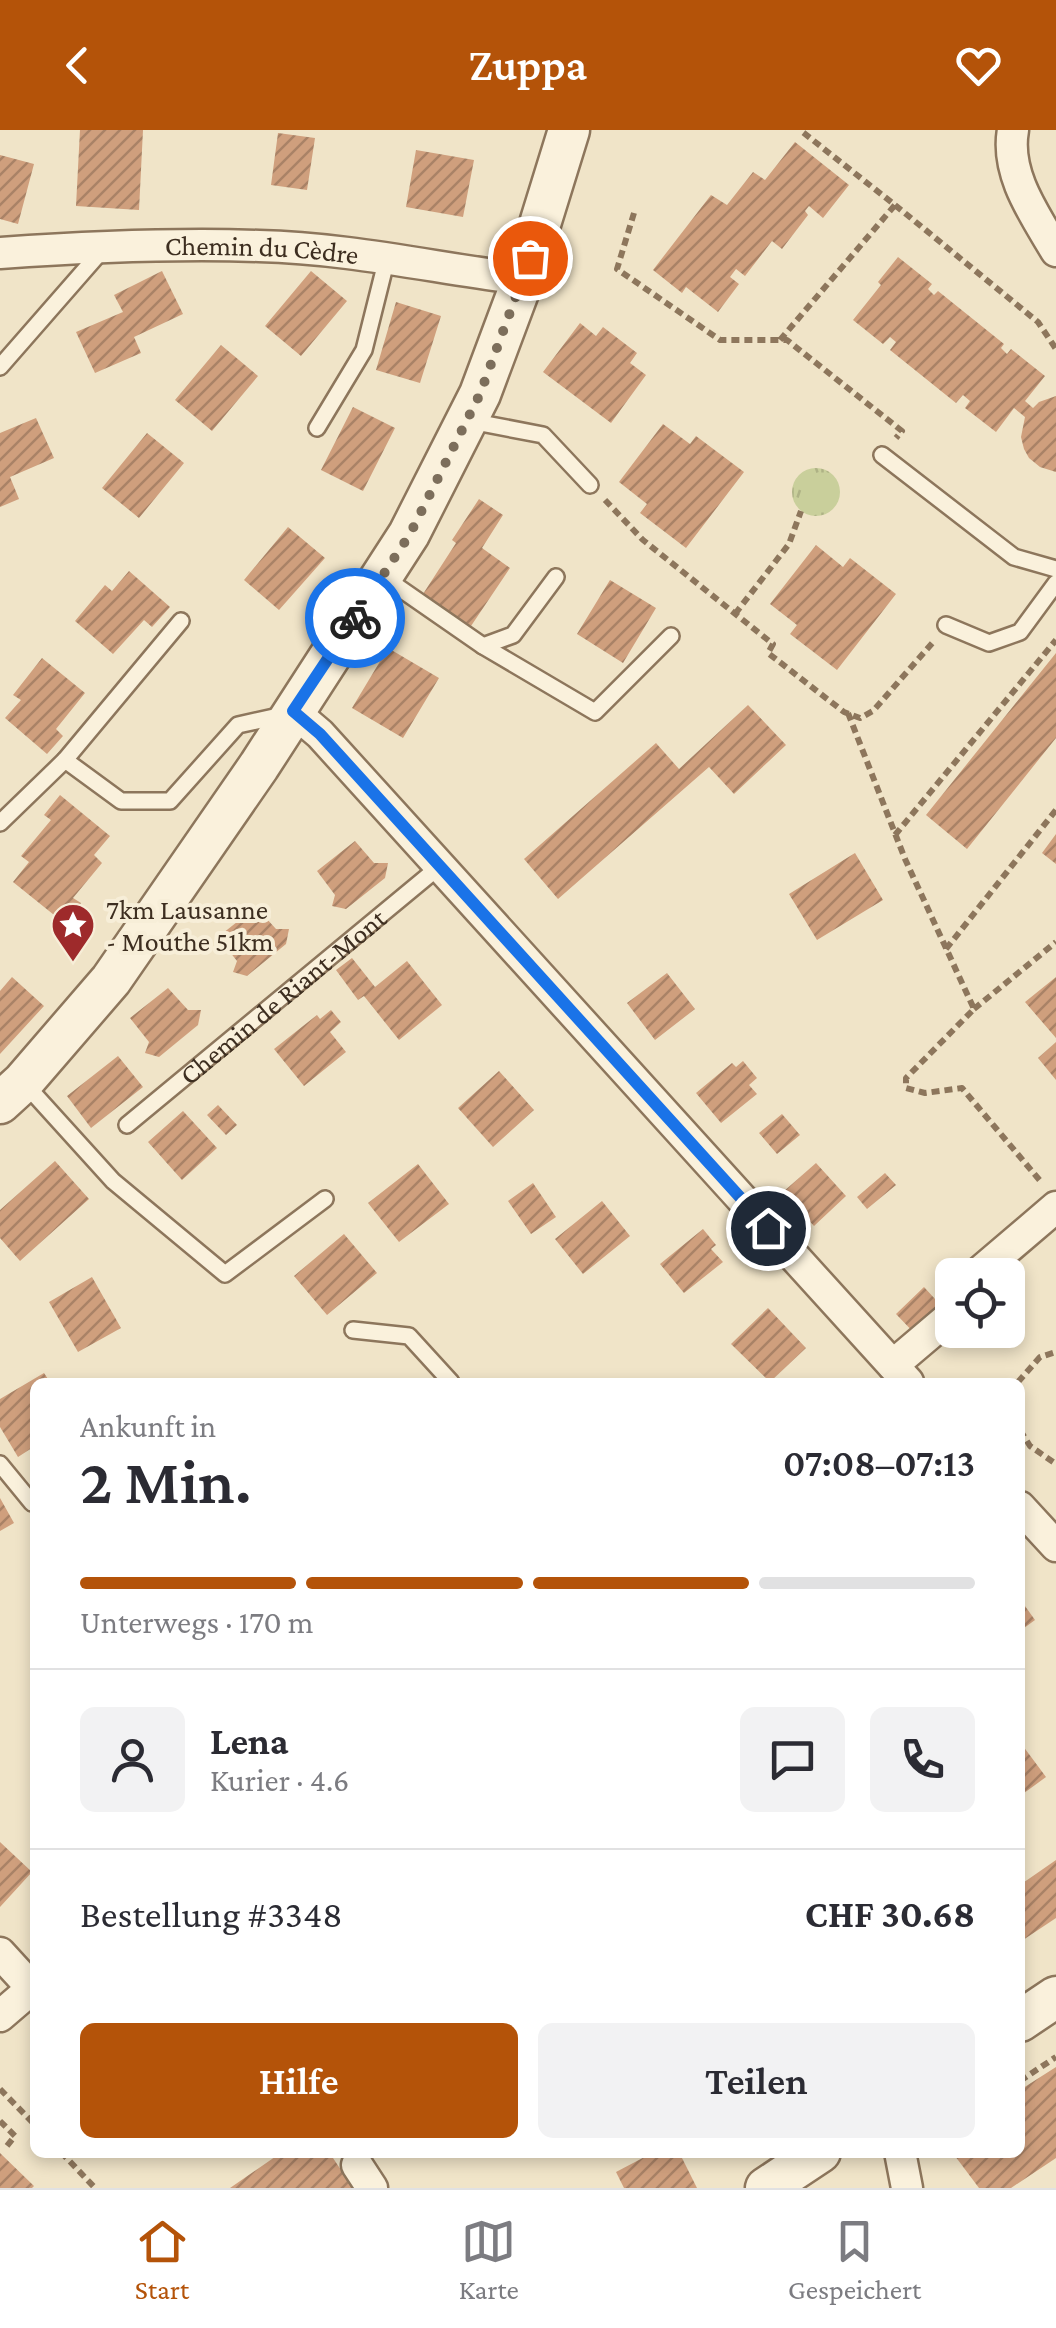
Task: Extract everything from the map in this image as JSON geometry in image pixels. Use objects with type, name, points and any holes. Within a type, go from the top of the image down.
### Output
[{"type":"street","points":[[12,1092],[111,980],[410,534],[480,394],[524,279],[569,130]]},
{"type":"street","points":[[1013,130],[1014,163],[1026,199],[1056,251]]},
{"type":"street","name":"Chemin du Cèdre","points":[[0,253],[107,245],[260,246],[387,258],[524,279]]},
{"type":"street","points":[[292,712],[320,734],[901,1374],[935,1335]]},
{"type":"street","points":[[993,1258],[1050,1196]]},
{"type":"street","points":[[1025,1512],[1056,1546]]},
{"type":"street","points":[[0,1952],[30,1983]]},
{"type":"street","points":[[0,2016],[30,1990]]},
{"type":"street","points":[[1025,2019],[1056,1997]]},
{"type":"street","points":[[766,2188],[811,2158]]},
{"type":"street","points":[[901,2158],[907,2188]]},
{"type":"lane","points":[[0,367],[107,245]]},
{"type":"lane","points":[[316,428],[364,350],[387,258]]},
{"type":"lane","points":[[466,421],[543,435],[590,485]]},
{"type":"lane","points":[[882,455],[1014,557],[1056,569]]},
{"type":"lane","points":[[382,576],[483,646],[595,712],[671,636]]},
{"type":"lane","points":[[483,646],[513,635],[556,576]]},
{"type":"lane","points":[[946,625],[989,643],[1020,632],[1056,583]]},
{"type":"lane","points":[[0,822],[65,760],[180,621]]},
{"type":"lane","points":[[65,760],[122,801],[170,801],[238,725],[292,712]]},
{"type":"lane","name":"Chemin de Riant-Mont","points":[[127,1125],[440,866]]},
{"type":"lane","points":[[12,1092],[225,1274],[325,1199]]},
{"type":"lane","points":[[353,1330],[409,1336],[448,1378]]},
{"type":"lane","points":[[0,1464],[30,1501]]},
{"type":"path","points":[[800,130],[1038,322],[1056,349]]},
{"type":"path","points":[[780,340],[895,205]]},
{"type":"path","points":[[634,213],[617,268],[720,340],[787,340],[902,430],[882,455]]},
{"type":"path","points":[[590,485],[643,540],[772,644],[768,653],[848,714],[860,718],[873,712],[946,625]]},
{"type":"path","points":[[734,614],[789,544],[801,511]]},
{"type":"path","points":[[895,835],[1056,640]]},
{"type":"path","points":[[848,714],[895,835],[974,1009]]},
{"type":"path","points":[[946,948],[1056,810]]},
{"type":"path","points":[[1050,1196],[962,1088],[925,1094],[906,1088],[906,1078],[974,1009],[1056,942]]},
{"type":"path","points":[[1022,1378],[1040,1357],[1056,1352]]},
{"type":"path","points":[[1025,1438],[1056,1464]]},
{"type":"path","points":[[1025,2078],[1056,2057]]},
{"type":"path","points":[[0,2088],[30,2120]]},
{"type":"path","points":[[0,2121],[15,2136],[7,2146]]},
{"type":"path","points":[[68,2158],[96,2188]]},
{"type":"green space","points":[[816,468],[833,475],[840,492],[833,509],[816,516],[799,509],[792,492],[799,475]]},
{"type":"building","points":[[80,130],[143,130],[139,210],[76,206]]},
{"type":"building","points":[[278,133],[315,138],[307,190],[271,185]]},
{"type":"building","points":[[795,142],[849,185],[823,218],[809,206],[805,211],[808,215],[782,249],[772,241],[745,276],[736,269],[730,277],[739,284],[718,312],[686,287],[682,293],[653,270],[711,195],[727,205],[753,172],[765,180]]},
{"type":"building","points":[[416,150],[474,160],[463,217],[406,207]]},
{"type":"building","points":[[0,155],[34,164],[18,224],[0,219]]},
{"type":"building","points":[[898,257],[932,284],[928,289],[934,295],[938,291],[1004,344],[1001,348],[1007,354],[1011,349],[1045,376],[1025,401],[1033,408],[1056,396],[1056,472],[1029,458],[1021,437],[1025,417],[1014,408],[996,432],[965,408],[970,401],[963,395],[956,403],[890,350],[896,342],[890,337],[883,344],[853,320]]},
{"type":"building","points":[[162,271],[183,314],[134,337],[141,353],[95,373],[76,332],[123,312],[114,295]]},
{"type":"building","points":[[311,271],[347,301],[301,356],[265,326]]},
{"type":"building","points":[[396,302],[441,316],[420,383],[376,370]]},
{"type":"building","points":[[580,323],[596,336],[603,327],[637,353],[630,363],[646,375],[611,423],[543,372]]},
{"type":"building","points":[[221,345],[258,376],[212,431],[175,400]]},
{"type":"building","points":[[353,407],[395,428],[363,491],[321,470]]},
{"type":"building","points":[[36,418],[54,458],[10,477],[19,499],[0,507],[0,433]]},
{"type":"building","points":[[663,424],[690,444],[696,436],[744,472],[686,548],[640,513],[647,504],[619,482]]},
{"type":"building","points":[[147,433],[184,463],[139,518],[102,488]]},
{"type":"building","points":[[479,499],[503,515],[482,548],[510,568],[471,626],[423,594]]},
{"type":"building","points":[[288,527],[325,558],[279,610],[244,580]]},
{"type":"building","points":[[816,545],[843,567],[850,558],[896,594],[837,670],[790,634],[797,625],[770,604]]},
{"type":"building","points":[[129,571],[170,607],[152,627],[144,620],[113,654],[75,621],[105,585],[112,591]]},
{"type":"building","points":[[610,580],[656,608],[623,663],[577,634]]},
{"type":"building","points":[[388,648],[439,678],[403,738],[352,708]]},
{"type":"building","points":[[1056,653],[1056,738],[967,849],[926,815]]},
{"type":"building","points":[[42,658],[85,693],[56,729],[63,736],[47,754],[5,718],[21,700],[13,695]]},
{"type":"building","points":[[748,705],[786,745],[734,794],[709,767],[558,899],[524,859],[656,743],[679,769]]},
{"type":"building","points":[[60,795],[110,836],[94,855],[102,863],[73,898],[81,903],[64,923],[13,882],[29,862],[21,856],[51,820],[44,815]]},
{"type":"building","points":[[1056,834],[1056,864],[1042,853]]},
{"type":"building","points":[[355,841],[374,863],[388,863],[385,878],[346,909],[332,906],[335,895],[317,871]]},
{"type":"building","points":[[855,853],[883,900],[817,940],[789,894]]},
{"type":"building","points":[[256,907],[276,929],[289,929],[286,944],[247,976],[233,972],[237,961],[218,937]]},
{"type":"building","points":[[352,958],[375,987],[407,961],[442,1005],[399,1040],[364,996],[358,1000],[336,970]]},
{"type":"building","points":[[667,973],[695,1009],[655,1040],[627,1003]]},
{"type":"building","points":[[12,977],[44,1006],[0,1054],[0,991]]},
{"type":"building","points":[[1056,977],[1056,1038],[1025,1002]]},
{"type":"building","points":[[168,988],[188,1010],[201,1010],[198,1025],[159,1057],[145,1053],[149,1042],[130,1018]]},
{"type":"building","points":[[331,1010],[341,1022],[330,1032],[346,1052],[304,1086],[274,1049],[317,1015],[320,1019]]},
{"type":"building","points":[[1056,1042],[1056,1080],[1038,1058]]},
{"type":"building","points":[[118,1056],[143,1087],[91,1128],[67,1096]]},
{"type":"building","points":[[743,1061],[757,1078],[749,1085],[757,1094],[721,1123],[696,1093],[732,1063],[736,1067]]},
{"type":"building","points":[[499,1071],[534,1110],[493,1147],[458,1108]]},
{"type":"building","points":[[218,1105],[237,1125],[226,1135],[207,1115]]},
{"type":"building","points":[[183,1111],[217,1148],[182,1180],[148,1142]]},
{"type":"building","points":[[782,1114],[800,1135],[777,1154],[759,1133]]},
{"type":"building","points":[[55,1161],[89,1199],[20,1261],[0,1238],[0,1210]]},
{"type":"building","points":[[816,1163],[846,1196],[814,1226],[783,1192]]},
{"type":"building","points":[[418,1164],[449,1204],[399,1242],[368,1203]]},
{"type":"building","points":[[885,1173],[896,1185],[867,1209],[857,1197]]},
{"type":"building","points":[[533,1183],[556,1217],[531,1234],[508,1201]]},
{"type":"building","points":[[602,1201],[630,1236],[583,1274],[555,1239]]},
{"type":"building","points":[[703,1229],[716,1245],[711,1249],[723,1262],[684,1293],[660,1264]]},
{"type":"building","points":[[344,1234],[377,1273],[327,1315],[294,1276]]},
{"type":"building","points":[[92,1277],[121,1328],[78,1352],[49,1302]]},
{"type":"building","points":[[924,1287],[935,1299],[935,1321],[918,1337],[896,1314]]},
{"type":"building","points":[[768,1308],[806,1348],[774,1378],[766,1378],[731,1344]]},
{"type":"building","points":[[30,1381],[30,1449],[18,1457],[0,1427],[0,1399]]},
{"type":"building","points":[[0,1498],[14,1523],[0,1531]]},
{"type":"building","points":[[1025,1606],[1035,1620],[1025,1627]]},
{"type":"building","points":[[1025,1749],[1046,1777],[1025,1792]]},
{"type":"building","points":[[0,1842],[30,1874],[0,1907]]},
{"type":"building","points":[[1056,1860],[1056,1918],[1025,1939],[1025,1882]]},
{"type":"building","points":[[1056,2067],[1056,2158],[1011,2188],[979,2188],[956,2158],[1025,2158],[1025,2087]]},
{"type":"building","points":[[0,2153],[34,2186],[32,2188],[0,2188]]},
{"type":"building","points":[[273,2158],[333,2158],[353,2188],[230,2188]]},
{"type":"building","points":[[643,2158],[682,2158],[697,2188],[624,2188],[616,2172]]},
{"type":"way so far","points":[[355,618],[410,534],[480,394],[530,258]]},
{"type":"place","name":"7km Lausanne - Mouthe 51km","points":[[73,963]]},
{"type":"route","points":[[355,618],[293,711],[320,734],[768,1228]]}]
